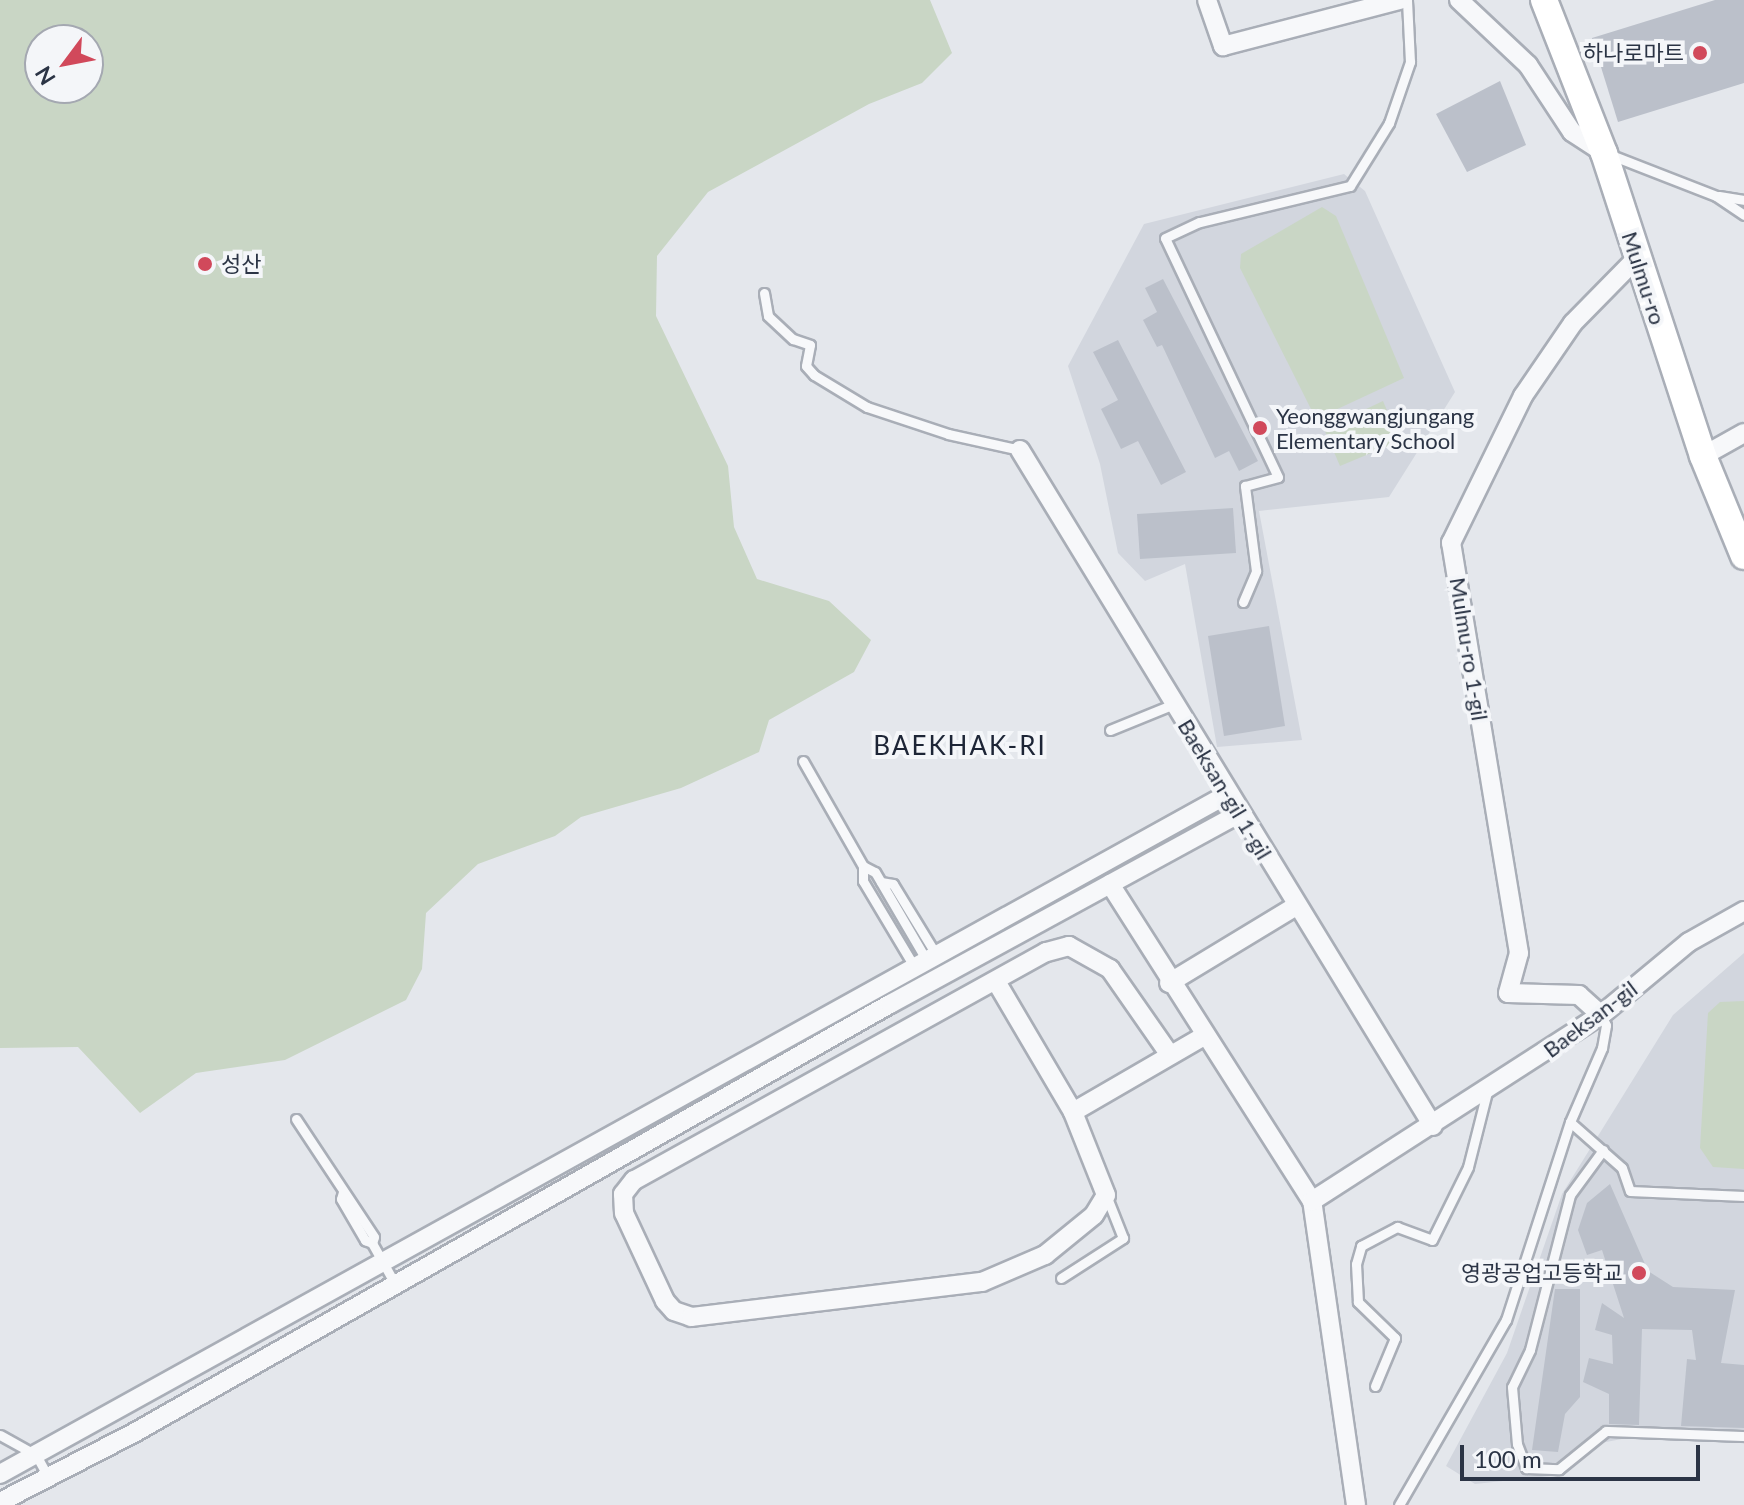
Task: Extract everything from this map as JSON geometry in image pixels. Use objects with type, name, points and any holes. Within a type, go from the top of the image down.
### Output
[{"type":"main road","name":"Mulmu-ro","points":[[1544,0],[1604,153],[1636,259],[1703,456],[1744,556]]},
{"type":"street","points":[[1207,0],[1223,46],[1400,0]]},
{"type":"street","points":[[1459,0],[1528,65],[1572,132],[1604,153]]},
{"type":"street","name":"Mulmu-ro 1-gil","points":[[1601,1015],[1579,995],[1508,993],[1519,953],[1451,543],[1523,396],[1573,323],[1636,259]]},
{"type":"street","points":[[1703,456],[1744,433]]},
{"type":"street","name":"Baeksan-gil 1-gil","points":[[1020,450],[1433,1126]]},
{"type":"street","points":[[0,1502],[394,1282],[932,971],[1228,794]]},
{"type":"street","points":[[0,1474],[383,1262],[932,971],[1110,884],[1240,813]]},
{"type":"street","points":[[1110,884],[1169,983],[1312,1201],[1356,1505]]},
{"type":"street","points":[[1169,983],[1296,906]]},
{"type":"street","name":"Baeksan-gil","points":[[1312,1201],[1487,1092],[1601,1015],[1689,942],[1744,911]]},
{"type":"street","points":[[997,983],[1073,1112],[1106,1195],[1094,1215],[1045,1255],[982,1282],[691,1317],[674,1311],[665,1301],[624,1213],[623,1194],[634,1180],[997,983],[1046,952],[1069,946],[1093,955],[1110,969],[1170,1055]]},
{"type":"street","points":[[1073,1112],[1204,1036]]},
{"type":"lane","points":[[1243,602],[1256,571],[1245,486],[1278,477],[1165,238],[1200,222],[1350,186],[1389,123],[1410,62],[1407,0]]},
{"type":"lane","points":[[1604,153],[1716,196],[1744,200]]},
{"type":"lane","points":[[1716,196],[1744,215]]},
{"type":"lane","points":[[764,293],[768,316],[793,339],[810,345],[806,366],[814,375],[867,407],[948,434],[1020,450]]},
{"type":"lane","points":[[1110,730],[1174,704]]},
{"type":"lane","points":[[803,761],[863,866],[881,882],[893,884],[932,971]]},
{"type":"lane","points":[[863,866],[863,881],[932,971]]},
{"type":"lane","points":[[1399,1505],[1506,1320],[1570,1122],[1602,1048],[1606,1025],[1601,1015]]},
{"type":"lane","points":[[1375,1386],[1395,1338],[1358,1302],[1356,1264],[1361,1246],[1397,1227],[1432,1240],[1468,1167],[1487,1092]]},
{"type":"lane","points":[[296,1119],[374,1237],[372,1243],[394,1282]]},
{"type":"lane","points":[[1570,1122],[1622,1168],[1630,1191],[1744,1196]]},
{"type":"lane","points":[[1603,1150],[1570,1195],[1530,1350],[1512,1387],[1517,1444],[1526,1468],[1559,1469],[1606,1431],[1744,1436]]},
{"type":"lane","points":[[1061,1278],[1123,1238],[1106,1195]]},
{"type":"lane","points":[[0,1435],[36,1455],[48,1477]]},
{"type":"shaded area","name":"Yeonggwangjungang Elementary School","points":[[1344,174],[1365,191],[1455,392],[1389,497],[1259,511],[1302,740],[1217,747],[1185,564],[1145,581],[1118,553],[1100,464],[1068,366],[1144,224]]},
{"type":"shaded area","name":"영광공업고등학교","points":[[1744,953],[1744,1442],[1632,1437],[1601,1443],[1560,1475],[1475,1484],[1446,1466],[1507,1353],[1562,1194],[1673,1015]]},
{"type":"green space","points":[[0,0],[930,0],[952,53],[922,83],[869,104],[708,192],[657,256],[656,316],[728,466],[734,527],[757,579],[829,601],[871,640],[854,672],[769,720],[759,752],[681,788],[581,817],[555,836],[478,864],[426,913],[422,969],[406,1000],[285,1060],[196,1073],[140,1113],[78,1047],[0,1048]]},
{"type":"green space","points":[[1322,207],[1336,216],[1404,378],[1316,419],[1240,268],[1241,254]]},
{"type":"green space","points":[[1383,401],[1400,441],[1340,466],[1324,429]]},
{"type":"green space","points":[[1744,1001],[1744,1169],[1713,1167],[1700,1148],[1708,1013],[1720,1002]]},
{"type":"building","points":[[1715,0],[1744,0],[1744,83],[1618,122],[1592,38]]},
{"type":"building","points":[[1500,81],[1526,145],[1467,172],[1436,114]]},
{"type":"building","points":[[1163,279],[1258,461],[1239,471],[1229,451],[1215,458],[1162,345],[1157,347],[1143,320],[1157,312],[1145,288]]},
{"type":"building","points":[[1118,340],[1186,472],[1161,485],[1138,441],[1121,449],[1101,409],[1118,400],[1093,352]]},
{"type":"building","points":[[1233,508],[1236,553],[1140,559],[1137,514]]},
{"type":"building","points":[[1269,626],[1285,726],[1224,736],[1208,636]]},
{"type":"building","points":[[1610,1184],[1648,1271],[1673,1287],[1735,1290],[1721,1363],[1744,1365],[1744,1428],[1681,1426],[1687,1359],[1696,1360],[1692,1330],[1642,1329],[1639,1425],[1609,1424],[1609,1394],[1583,1382],[1589,1358],[1613,1364],[1612,1335],[1595,1330],[1602,1303],[1624,1318],[1602,1250],[1587,1255],[1578,1230],[1587,1203]]},
{"type":"building","points":[[1555,1289],[1580,1289],[1580,1397],[1565,1414],[1558,1452],[1532,1450]]},
{"type":"place","name":"하나로마트","points":[[1700,53]]},
{"type":"place","name":"성산","points":[[205,264]]},
{"type":"place","name":"Yeonggwangjungang Elementary School","points":[[1260,428]]},
{"type":"place","name":"영광공업고등학교","points":[[1639,1273]]},
{"type":"district","name":"BAEKHAK-RI","points":[[960,746]]}]
